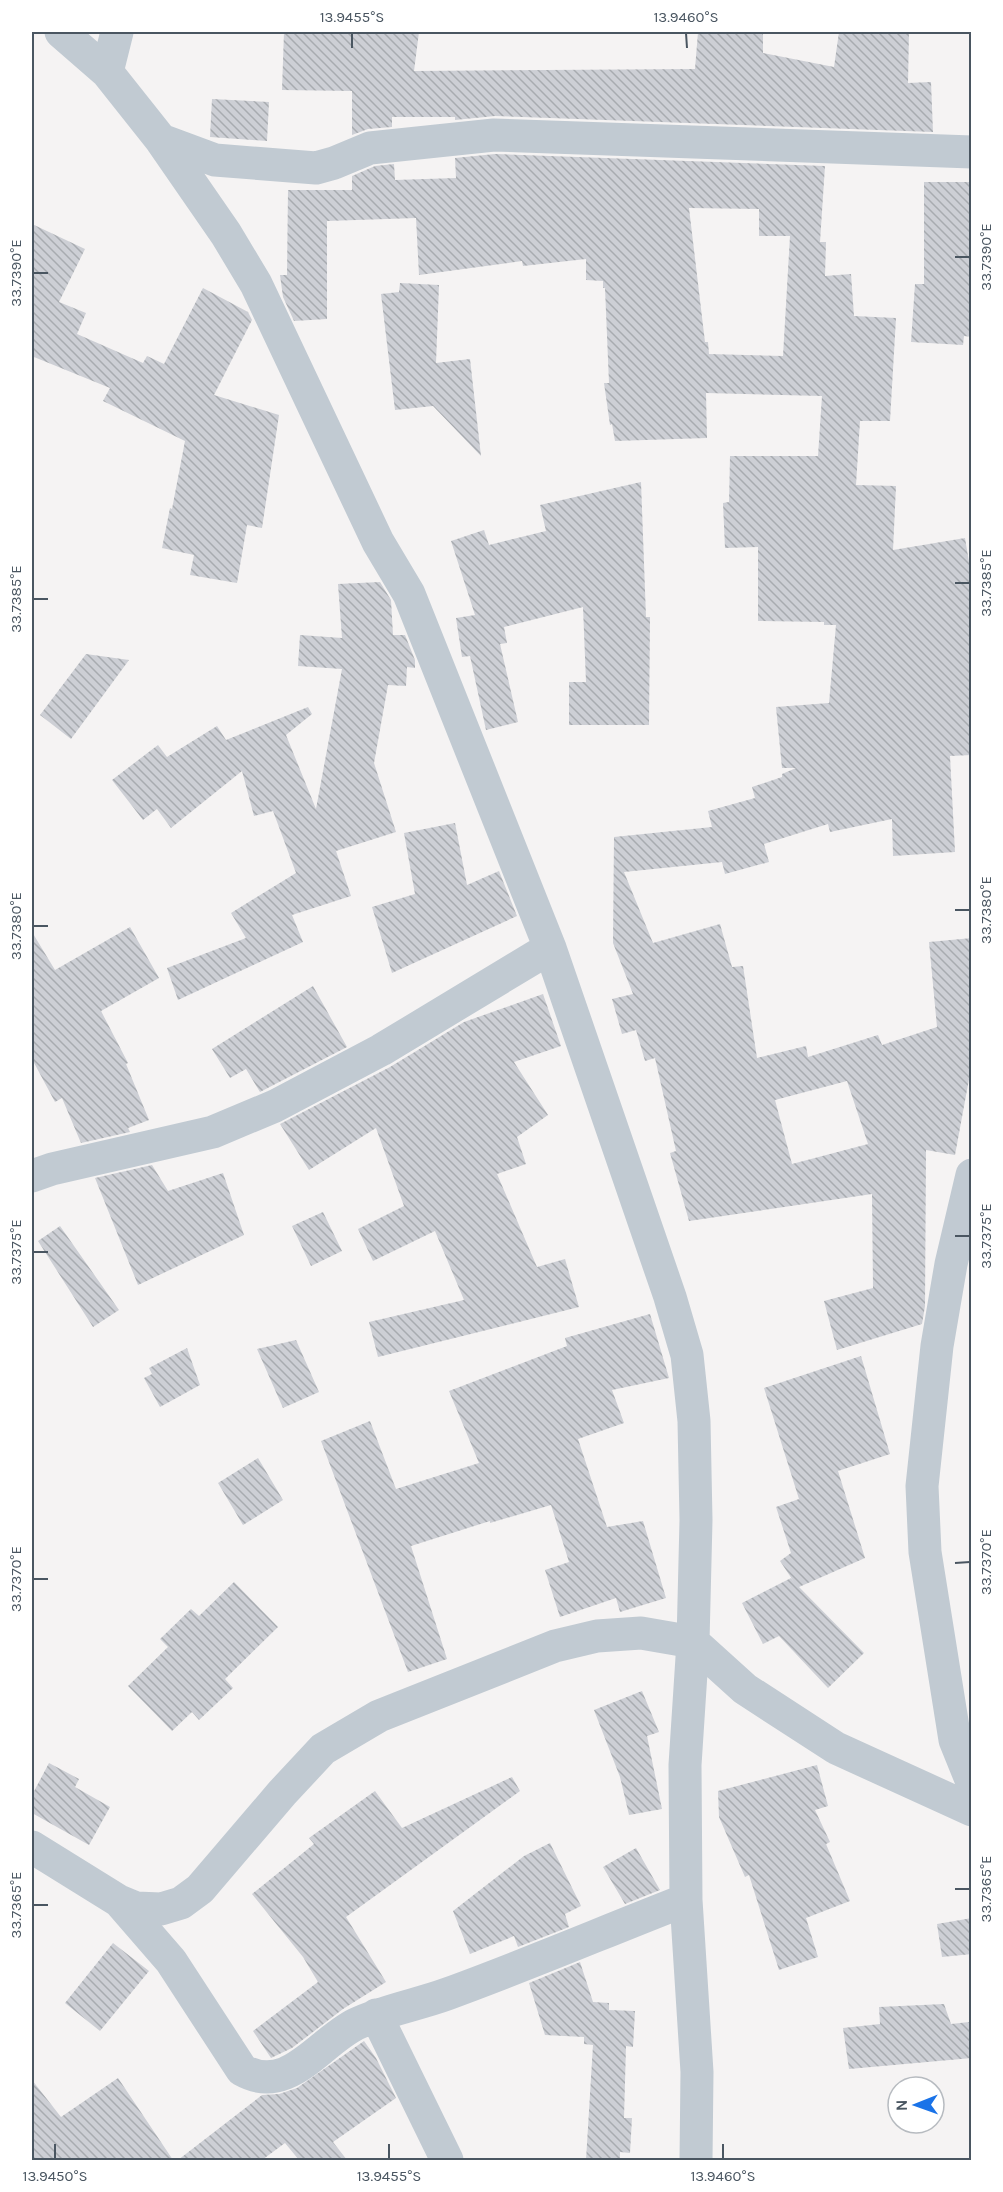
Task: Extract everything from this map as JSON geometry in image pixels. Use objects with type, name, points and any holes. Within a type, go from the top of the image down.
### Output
[{"type":"street","points":[[61,32],[107,72],[161,140],[226,234],[256,284],[378,542],[409,594],[550,948],[666,1286],[687,1355],[694,1421],[696,1520],[693,1642],[685,1765],[686,1900],[697,2073],[696,2160]]},
{"type":"street","points":[[107,72],[117,32]]},
{"type":"street","points":[[161,140],[215,160],[316,168],[370,148],[494,135],[972,152]]},
{"type":"street","points":[[32,1176],[52,1169],[213,1132],[275,1106],[381,1050],[550,948]]},
{"type":"street","points":[[972,1175],[951,1264],[937,1346],[922,1486],[925,1552],[956,1740],[972,1782]]},
{"type":"street","points":[[32,1847],[119,1901],[136,1908],[161,1909],[181,1903],[200,1889],[323,1749],[379,1716],[555,1646],[586,1639],[641,1634],[693,1642],[745,1689],[836,1748],[972,1810]]},
{"type":"street","points":[[119,1901],[171,1961],[242,2070],[254,2076],[270,2078],[285,2074],[353,2026],[376,2015],[445,1995],[686,1900]]},
{"type":"street","points":[[376,2015],[447,2160]]},
{"type":"building","points":[[284,32],[419,32],[414,71],[695,69],[698,32],[763,32],[763,53],[834,67],[839,32],[909,32],[908,83],[931,82],[933,132],[495,116],[455,120],[455,117],[392,117],[392,127],[368,129],[352,135],[352,91],[282,90]]},
{"type":"building","points":[[212,99],[269,102],[267,141],[210,137]]},
{"type":"building","points":[[495,154],[825,166],[820,242],[826,242],[825,276],[851,274],[854,316],[896,318],[890,421],[860,421],[856,485],[896,486],[893,550],[965,538],[972,580],[972,755],[950,756],[955,852],[893,856],[892,819],[830,832],[828,824],[764,844],[769,862],[725,874],[722,862],[624,872],[653,943],[720,924],[732,967],[743,966],[757,1058],[806,1046],[808,1057],[878,1035],[882,1045],[937,1027],[929,942],[972,938],[972,1063],[955,1155],[926,1150],[925,1306],[922,1324],[837,1350],[824,1301],[873,1288],[872,1194],[689,1221],[670,1153],[676,1151],[655,1058],[645,1061],[636,1030],[622,1034],[612,999],[633,994],[613,943],[614,837],[712,827],[708,811],[755,798],[752,787],[782,777],[782,774],[796,768],[782,768],[776,707],[829,703],[836,625],[824,625],[824,622],[758,621],[758,547],[725,548],[723,503],[729,502],[730,456],[818,456],[822,396],[706,393],[707,438],[615,441],[612,424],[610,425],[604,383],[609,383],[605,288],[603,288],[603,281],[586,280],[586,259],[523,266],[522,261],[419,275],[416,218],[327,221],[327,319],[294,321],[283,297],[280,275],[287,275],[288,190],[352,190],[352,176],[375,166],[394,164],[395,180],[456,178],[455,158]],"holes":[[[689,208],[759,209],[759,236],[790,236],[783,356],[709,354],[708,342],[705,342]],[[847,1081],[868,1144],[792,1164],[775,1100]]]},
{"type":"building","points":[[924,182],[972,182],[972,337],[964,336],[963,345],[911,342],[915,284],[924,284]]},
{"type":"building","points":[[32,224],[85,249],[59,302],[86,313],[77,334],[143,363],[147,356],[164,364],[203,288],[248,312],[252,320],[214,395],[279,415],[262,528],[247,525],[237,583],[190,575],[194,555],[162,548],[185,441],[103,401],[110,388],[34,357],[32,362]]},
{"type":"building","points":[[400,283],[439,285],[436,363],[470,359],[481,456],[433,406],[395,410],[381,294],[399,292]]},
{"type":"building","points":[[641,482],[646,617],[650,617],[649,725],[569,725],[569,682],[586,682],[583,607],[504,627],[507,643],[500,644],[518,722],[486,730],[470,656],[462,657],[456,618],[475,615],[451,541],[484,530],[489,545],[546,531],[540,505]]},
{"type":"building","points":[[380,582],[391,600],[393,635],[405,635],[415,660],[415,668],[407,667],[406,686],[388,685],[374,763],[396,832],[336,851],[351,896],[292,915],[303,942],[178,1000],[167,968],[246,938],[231,913],[296,873],[273,811],[254,816],[242,771],[171,828],[157,809],[143,820],[112,780],[158,745],[167,757],[217,726],[226,740],[308,707],[312,714],[286,735],[316,809],[342,669],[298,666],[300,635],[342,638],[338,584]]},
{"type":"building","points":[[86,654],[129,660],[71,739],[40,715]]},
{"type":"building","points":[[455,823],[467,885],[499,871],[517,916],[392,973],[372,907],[415,894],[404,833]]},
{"type":"building","points":[[130,927],[159,978],[101,1011],[128,1063],[126,1064],[149,1120],[128,1128],[130,1132],[81,1143],[62,1098],[55,1102],[32,1059],[32,932],[55,970]]},
{"type":"building","points":[[313,986],[347,1047],[260,1092],[246,1069],[230,1078],[212,1049]]},
{"type":"building","points":[[543,994],[561,1046],[514,1062],[548,1115],[517,1137],[526,1164],[497,1174],[537,1267],[565,1259],[579,1307],[378,1357],[369,1322],[464,1300],[435,1231],[373,1261],[358,1229],[404,1206],[376,1128],[309,1170],[280,1124],[390,1067],[464,1022]]},
{"type":"building","points":[[152,1165],[168,1191],[223,1173],[244,1235],[138,1285],[95,1178]]},
{"type":"building","points":[[323,1212],[342,1251],[311,1266],[292,1226]]},
{"type":"building","points":[[60,1226],[119,1310],[93,1327],[38,1241]]},
{"type":"building","points":[[650,1314],[669,1378],[612,1390],[624,1423],[578,1439],[607,1527],[643,1521],[666,1598],[620,1612],[616,1598],[560,1617],[545,1570],[569,1562],[551,1505],[490,1523],[490,1521],[411,1546],[447,1659],[408,1672],[321,1441],[370,1421],[396,1489],[479,1463],[449,1391],[567,1346],[565,1338]]},
{"type":"building","points":[[296,1340],[319,1392],[283,1408],[257,1349]]},
{"type":"building","points":[[187,1348],[200,1385],[160,1407],[144,1378],[152,1374],[149,1368]]},
{"type":"building","points":[[861,1356],[890,1454],[838,1471],[865,1558],[799,1587],[864,1653],[828,1688],[779,1636],[763,1644],[742,1603],[791,1578],[794,1582],[780,1561],[791,1553],[776,1507],[799,1499],[764,1388]]},
{"type":"building","points":[[258,1458],[283,1500],[243,1525],[218,1483]]},
{"type":"building","points":[[234,1582],[278,1627],[225,1679],[233,1688],[199,1720],[192,1712],[172,1731],[128,1686],[168,1647],[160,1639],[191,1609],[199,1616]]},
{"type":"building","points":[[642,1691],[659,1732],[647,1736],[662,1809],[629,1815],[620,1777],[594,1710]]},
{"type":"building","points":[[49,1763],[79,1779],[75,1787],[110,1807],[89,1845],[32,1813],[32,1795]]},
{"type":"building","points":[[817,1765],[828,1806],[815,1810],[830,1842],[826,1844],[850,1901],[806,1918],[818,1957],[779,1970],[749,1875],[745,1877],[719,1817],[718,1791]]},
{"type":"building","points":[[512,1777],[520,1791],[346,1917],[386,1982],[343,2009],[292,2048],[271,2058],[253,2031],[318,1982],[303,1957],[252,1894],[314,1844],[309,1838],[375,1791],[402,1828]]},
{"type":"building","points":[[550,1843],[581,1906],[565,1914],[569,1927],[518,1947],[514,1936],[470,1954],[453,1911],[524,1856]]},
{"type":"building","points":[[636,1848],[660,1890],[625,1904],[603,1867]]},
{"type":"building","points":[[972,1918],[972,1954],[942,1957],[937,1924]]},
{"type":"building","points":[[113,1943],[149,1971],[100,2031],[65,2003]]},
{"type":"building","points":[[580,1962],[593,2002],[609,2003],[609,2010],[635,2011],[633,2047],[626,2046],[624,2118],[632,2118],[630,2153],[620,2152],[620,2160],[586,2160],[593,2045],[584,2044],[584,2037],[545,2035],[529,1983]]},
{"type":"building","points":[[944,2004],[951,2024],[969,2022],[972,2058],[849,2069],[843,2028],[880,2024],[879,2007]]},
{"type":"building","points":[[364,2041],[376,2058],[396,2098],[333,2142],[347,2160],[299,2160],[285,2143],[262,2160],[178,2160],[262,2095],[279,2094],[297,2088]]},
{"type":"building","points":[[118,2078],[173,2160],[32,2160],[32,2080],[61,2117]]}]
